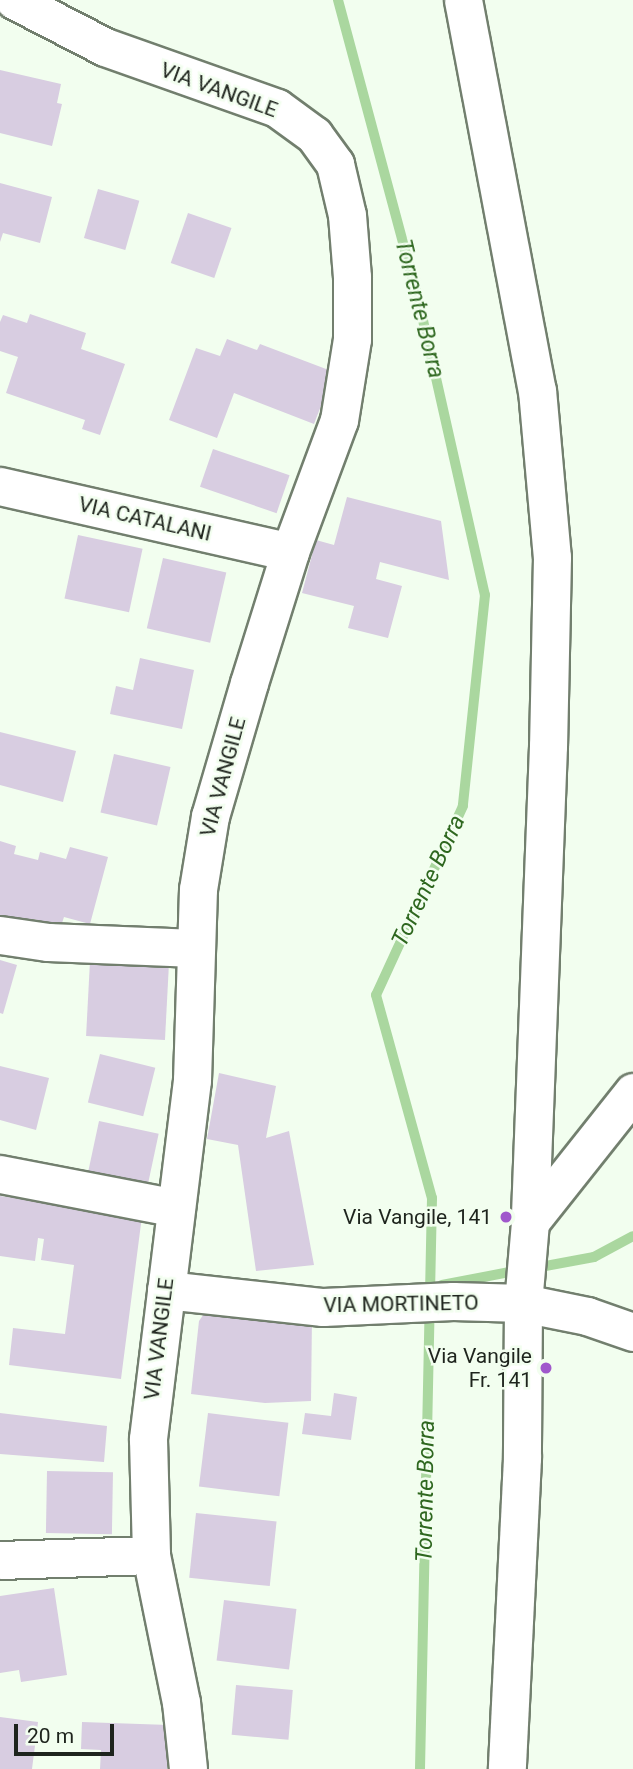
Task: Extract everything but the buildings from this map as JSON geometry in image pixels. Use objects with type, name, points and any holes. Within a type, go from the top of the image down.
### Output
[{"type":"street","name":"VIA VANGILE","points":[[14,0],[105,47],[277,108],[314,135],[335,164],[347,215],[352,277],[352,339],[339,420],[290,552],[210,816],[198,889],[192,1080],[148,1439],[151,1555],[181,1702],[188,1769]]},
{"type":"street","points":[[463,0],[537,390],[552,557],[552,633],[530,1222],[523,1303],[522,1458],[507,1769]]},
{"type":"street","name":"VIA CATALANI","points":[[0,486],[290,552]]},
{"type":"street","points":[[0,935],[48,942],[195,948]]},
{"type":"street","points":[[530,1222],[633,1092]]},
{"type":"street","points":[[0,1174],[176,1208]]},
{"type":"street","name":"VIA MORTINETO","points":[[166,1290],[323,1307],[453,1301],[523,1303],[587,1316],[633,1332]]},
{"type":"street","points":[[0,1560],[151,1555]]},
{"type":"waterway","name":"Torrente Borra","points":[[338,0],[420,307],[485,595],[463,806],[376,995],[432,1198],[430,1294]]},
{"type":"waterway","points":[[535,1268],[594,1257],[633,1236]]},
{"type":"waterway","points":[[442,1285],[520,1270]]},
{"type":"waterway","name":"Torrente Borra","points":[[420,1769],[430,1309]]},
{"type":"place","name":"Via Vangile, 141","points":[[506,1217]]},
{"type":"place","name":"Via Vangile Fr. 141","points":[[546,1368]]}]
